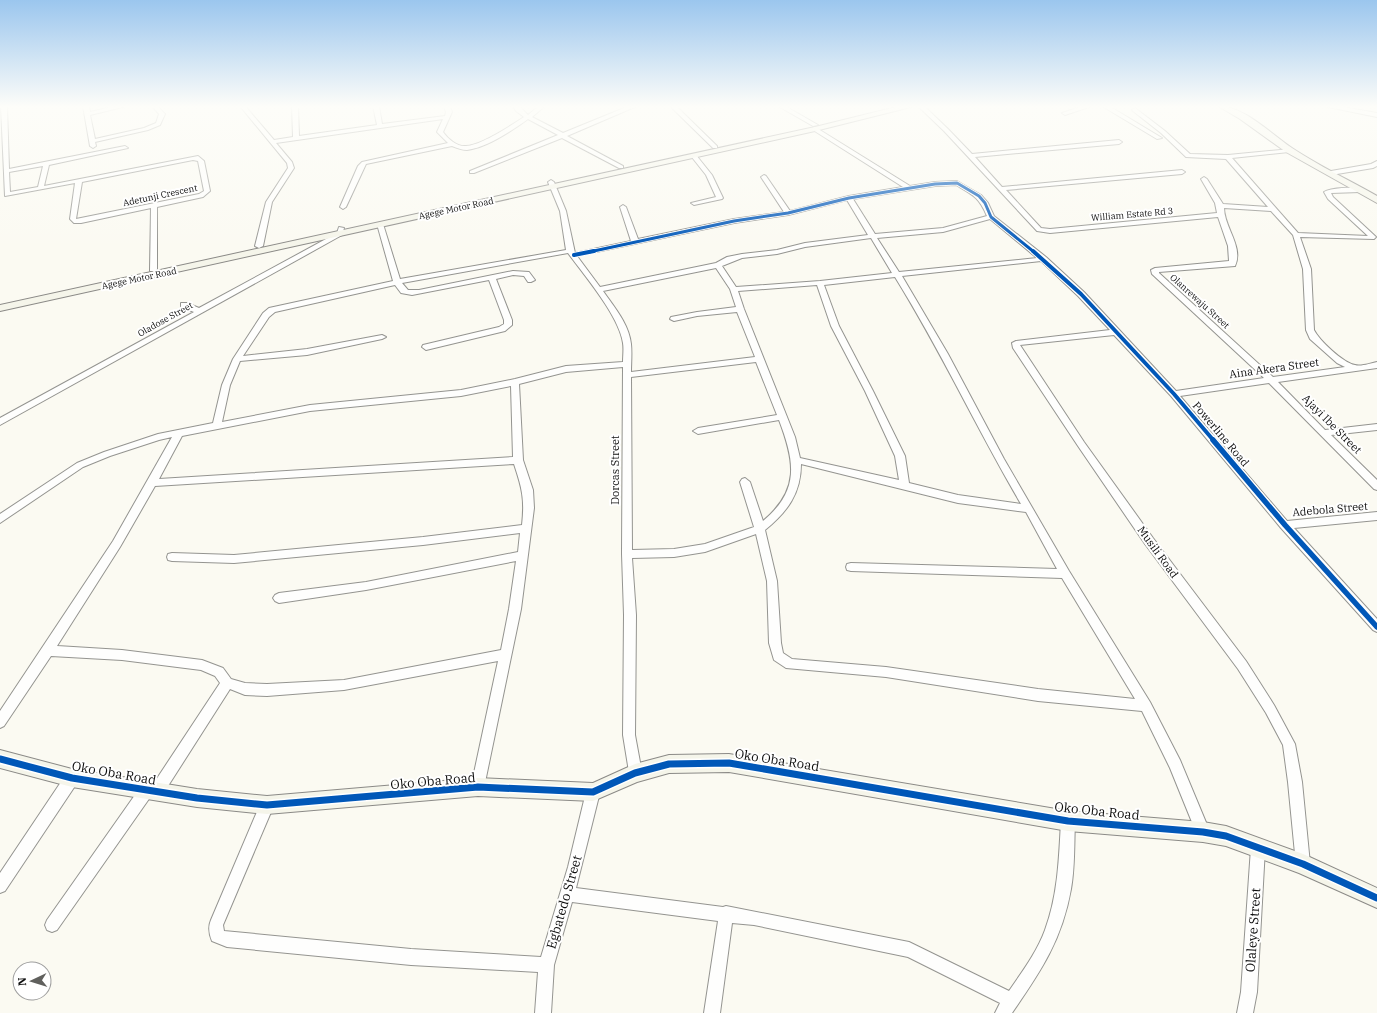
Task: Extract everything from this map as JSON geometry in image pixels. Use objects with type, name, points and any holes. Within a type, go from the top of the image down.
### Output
[{"type":"main road","name":"Agege Motor Road","points":[[0,302],[259,246],[380,224],[686,153]]},
{"type":"main road","name":"Agege Motor Road","points":[[0,308],[552,184],[704,153]]},
{"type":"main road","points":[[1295,153],[1377,200]]},
{"type":"main road","name":"Oko Oba Road","points":[[0,759],[72,778],[197,798],[267,804],[478,787],[593,792],[635,773],[669,764],[729,763],[1068,821],[1203,832],[1226,836],[1304,864],[1377,898]]},
{"type":"street","name":"Adetunji Crescent","points":[[5,153],[7,194],[41,187],[79,180],[148,168],[193,158],[198,158],[201,161],[207,190],[206,193],[154,206],[81,221],[74,221],[73,219],[79,180]]},
{"type":"street","points":[[6,171],[98,153]]},
{"type":"street","points":[[259,246],[269,202],[291,168],[290,163],[282,153]]},
{"type":"street","points":[[343,207],[361,166],[364,163],[410,153]]},
{"type":"street","points":[[472,172],[519,153]]},
{"type":"street","points":[[595,153],[621,167]]},
{"type":"street","points":[[855,153],[909,188]]},
{"type":"street","points":[[967,153],[1000,189],[1182,172]]},
{"type":"street","points":[[969,156],[998,153]]},
{"type":"street","points":[[1184,153],[1188,156],[1228,157],[1260,153]]},
{"type":"street","points":[[694,156],[709,175],[720,198],[694,203]]},
{"type":"street","points":[[1228,157],[1296,235],[1307,269],[1310,330],[1314,339],[1340,361],[1353,368]]},
{"type":"street","points":[[1331,173],[1373,166],[1377,162]]},
{"type":"street","points":[[41,187],[46,164]]},
{"type":"street","points":[[764,177],[788,213]]},
{"type":"street","name":"Olanrewaju Street","points":[[1204,179],[1220,206],[1221,215],[1227,228],[1233,251],[1234,260],[1232,264],[1225,263],[1155,270],[1158,277],[1270,379]]},
{"type":"street","points":[[217,426],[226,385],[237,359],[266,315],[272,310],[397,282],[572,253],[734,221],[788,213],[850,198],[934,184],[957,183],[979,196],[985,203],[991,217],[943,230],[873,236],[805,245],[782,251],[730,258],[718,265],[598,290]]},
{"type":"street","name":"Dorcas Street","points":[[552,184],[563,211],[572,253],[623,328],[627,343],[627,554],[630,615],[629,735],[635,773]]},
{"type":"street","name":"William Estate Rd 3","points":[[1000,189],[1039,230],[1044,231],[1221,215]]},
{"type":"street","points":[[1296,235],[1372,238],[1373,237],[1330,198],[1327,192],[1360,190]]},
{"type":"street","points":[[850,198],[944,354],[1000,460],[1065,574],[1146,706],[1175,764],[1203,832]]},
{"type":"street","points":[[153,269],[154,206]]},
{"type":"street","points":[[1220,206],[1274,209]]},
{"type":"street","points":[[623,207],[635,241]]},
{"type":"street","name":"Powerline Road","points":[[991,217],[1043,259],[1081,294],[1117,332],[1174,394],[1285,525],[1377,627]]},
{"type":"street","points":[[380,224],[397,282],[404,291],[410,293],[520,273],[526,274],[531,280]]},
{"type":"street","name":"Oladose Street","points":[[0,422],[341,231]]},
{"type":"street","points":[[734,289],[820,283],[1043,259]]},
{"type":"street","points":[[627,554],[674,553],[705,548],[760,530],[772,518],[792,493],[796,478],[796,460],[790,437],[740,309],[734,289],[718,265]]},
{"type":"street","points":[[426,347],[502,329],[508,325],[508,320],[492,277]]},
{"type":"street","points":[[820,283],[834,326],[869,391],[900,456],[905,485]]},
{"type":"street","points":[[184,305],[199,311]]},
{"type":"street","points":[[674,319],[697,314],[740,309]]},
{"type":"street","name":"Musili Road","points":[[1117,332],[1016,343],[1017,348],[1085,450],[1149,541],[1242,665],[1270,709],[1289,744],[1295,782],[1304,864]]},
{"type":"street","points":[[237,359],[307,352],[382,337]]},
{"type":"street","points":[[628,375],[759,359]]},
{"type":"street","points":[[0,519],[80,465],[107,454],[179,432],[310,408],[461,393],[515,382],[566,369],[628,364]]},
{"type":"street","name":"Aina Akera Street","points":[[1174,394],[1270,379],[1377,365]]},
{"type":"street","name":"Ajayi Ibe Street","points":[[1270,379],[1323,434],[1377,486]]},
{"type":"street","points":[[478,787],[516,609],[529,508],[528,490],[518,460],[515,382]]},
{"type":"street","points":[[698,431],[781,417]]},
{"type":"street","points":[[1323,434],[1377,427]]},
{"type":"street","points":[[0,722],[48,651],[154,483],[179,432]]},
{"type":"street","points":[[154,483],[518,460]]},
{"type":"street","points":[[796,460],[905,485],[958,500],[1029,509]]},
{"type":"street","points":[[745,482],[760,530],[772,581],[775,643],[778,656],[790,664],[886,672],[1038,695],[1146,706]]},
{"type":"street","name":"Adebola Street","points":[[1285,525],[1377,516]]},
{"type":"street","points":[[172,556],[234,559],[423,541],[526,528]]},
{"type":"street","points":[[279,598],[366,586],[523,555]]},
{"type":"street","points":[[851,567],[1065,574]]},
{"type":"street","points":[[48,651],[122,655],[202,665],[219,672],[227,683],[245,689],[267,690],[344,685],[506,654]]},
{"type":"street","points":[[52,925],[151,791],[227,683]]},
{"type":"street","points":[[0,886],[72,778]]},
{"type":"street","name":"Egbatedo Street","points":[[542,1013],[546,965],[574,867],[593,792]]},
{"type":"street","points":[[267,804],[216,925],[217,936],[227,940],[310,949],[546,965]]},
{"type":"street","points":[[1003,1013],[1036,965],[1052,933],[1064,888],[1068,821]]},
{"type":"street","name":"Olaleye Street","points":[[1245,1013],[1249,992],[1258,848]]},
{"type":"street","points":[[566,894],[726,913],[909,950],[1011,1000]]},
{"type":"street","points":[[712,1013],[726,913]]},
{"type":"cycle path","points":[[574,255],[734,221],[788,213],[849,198],[935,184],[957,183],[979,196],[985,203],[991,217],[1043,259],[1081,294],[1174,394],[1285,525],[1377,627]]},
{"type":"cycle path","points":[[0,759],[72,778],[197,798],[267,805],[478,787],[593,792],[635,773],[669,764],[729,763],[1068,821],[1203,832],[1226,836],[1303,864],[1377,898]]}]
